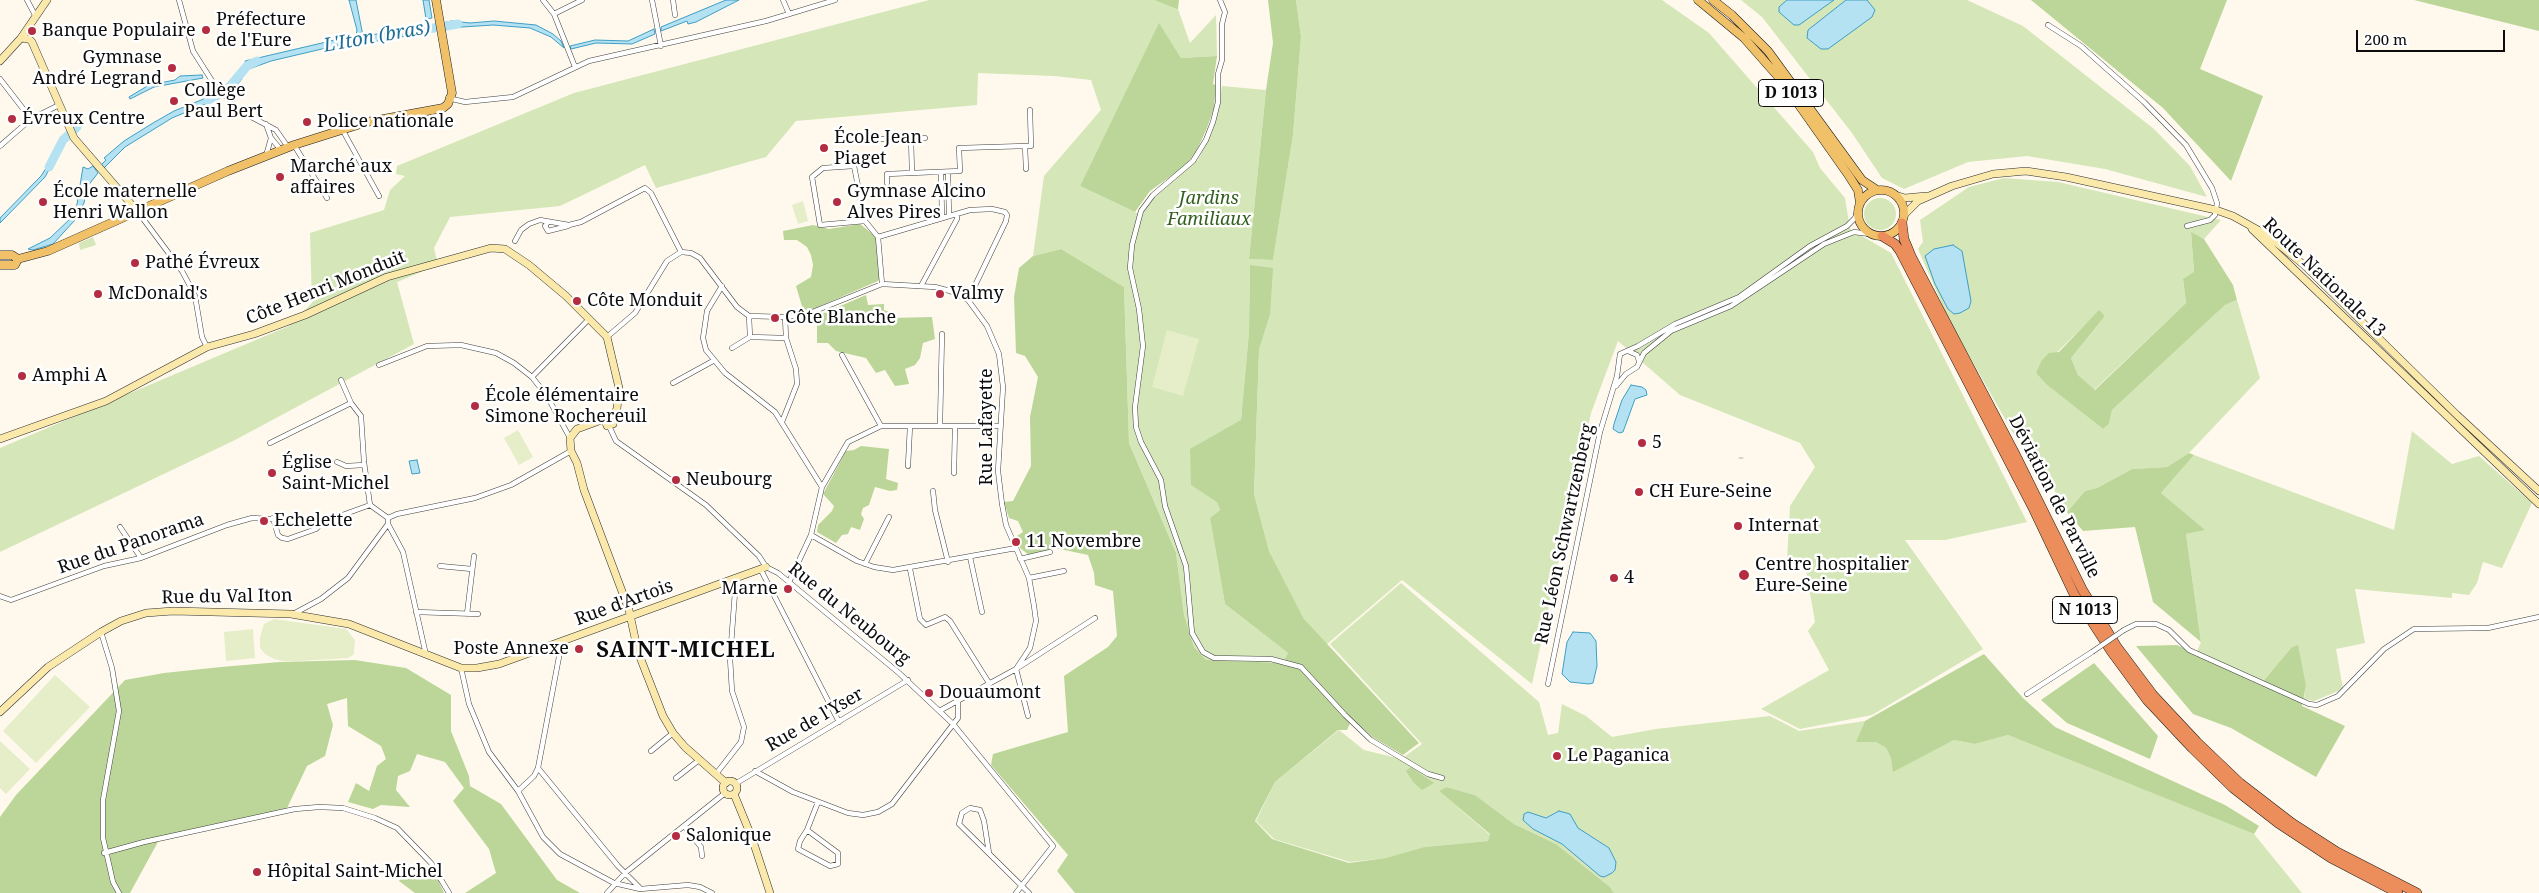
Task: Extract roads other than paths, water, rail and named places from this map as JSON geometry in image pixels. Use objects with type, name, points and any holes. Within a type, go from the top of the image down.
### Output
[{"type":"highway","name":"Déviation de Parville","points":[[1903,219],[1904,239],[1911,256],[2082,589],[2117,647],[2154,694],[2197,742],[2240,783],[2292,823],[2337,852],[2417,893]]},
{"type":"highway","name":"Déviation de Parville","points":[[1882,236],[1895,244],[1900,251],[2026,494],[2074,594],[2111,651],[2147,700],[2233,788],[2278,824],[2331,858],[2398,893]]},
{"type":"main road","points":[[0,265],[15,265],[18,259],[48,250],[288,147],[366,122],[443,108],[449,98],[436,0]]},
{"type":"main road","name":"D 1013","points":[[1698,0],[1739,33],[1771,67],[1858,190],[1859,207]]},
{"type":"main road","name":"D 1013","points":[[1713,0],[1732,15],[1768,51],[1790,78],[1862,180],[1877,190]]},
{"type":"main road","points":[[1877,190],[1895,195],[1902,205],[1903,219],[1894,232],[1882,236],[1870,234],[1862,227],[1859,207],[1867,195],[1877,190]]},
{"type":"main road","points":[[0,255],[12,254],[18,259]]},
{"type":"street","points":[[27,0],[35,15]]},
{"type":"street","points":[[0,60],[21,38],[47,0]]},
{"type":"street","points":[[179,0],[193,51],[217,89],[240,111],[276,130],[327,198]]},
{"type":"street","points":[[543,0],[554,14],[575,67]]},
{"type":"street","points":[[554,14],[582,0]]},
{"type":"street","points":[[652,0],[661,46]]},
{"type":"street","points":[[673,0],[675,15]]},
{"type":"street","points":[[783,0],[789,14]]},
{"type":"street","points":[[449,98],[465,102],[513,97],[575,67],[606,57],[661,46],[789,14],[835,0]]},
{"type":"street","points":[[1220,0],[1224,6],[1218,102],[1209,134],[1193,161],[1147,201],[1138,215],[1130,268],[1140,314],[1143,346],[1135,407],[1136,427],[1141,442],[1161,480],[1165,506],[1186,566],[1192,629],[1200,648],[1208,656],[1217,659],[1271,659],[1297,665],[1309,674],[1337,707],[1371,740],[1428,774],[1442,778]]},
{"type":"street","points":[[2048,25],[2081,46],[2144,102],[2186,145],[2216,197],[2216,210],[2210,220],[2187,226]]},
{"type":"street","points":[[21,38],[29,39],[32,42],[71,132],[138,212],[178,265],[190,286],[200,313],[202,337],[207,347]]},
{"type":"street","points":[[0,79],[31,119]]},
{"type":"street","points":[[0,146],[31,119],[59,105]]},
{"type":"street","points":[[887,183],[887,174],[960,171],[959,148],[1031,146],[1030,110]]},
{"type":"street","points":[[265,123],[271,138],[266,156]]},
{"type":"street","points":[[342,129],[379,196]]},
{"type":"street","points":[[271,138],[288,147]]},
{"type":"street","points":[[911,138],[912,173]]},
{"type":"street","points":[[882,139],[925,138]]},
{"type":"street","points":[[1025,146],[1026,169]]},
{"type":"street","points":[[865,221],[820,225],[812,177],[822,168],[854,166],[865,221],[878,238],[882,284]]},
{"type":"street","points":[[1903,219],[1914,204],[1929,196],[1983,176],[2026,171],[2066,177],[2216,210],[2246,224]]},
{"type":"street","points":[[941,172],[942,218]]},
{"type":"street","points":[[948,172],[949,216]]},
{"type":"street","points":[[548,222],[546,226],[548,231],[581,222],[646,188],[651,193],[681,252]]},
{"type":"street","points":[[1895,195],[1905,198],[1929,196]]},
{"type":"street","points":[[1859,207],[1855,218],[1847,226],[1810,246],[1739,297],[1675,324],[1620,354],[1618,363],[1623,371],[1629,372],[1637,367],[1644,353],[1663,336],[1738,302],[1820,246],[1854,232],[1870,234]]},
{"type":"street","points":[[609,426],[604,424],[617,409],[619,388],[607,336],[635,313],[667,261],[681,252],[691,253],[700,258],[737,307],[749,316],[786,317],[805,315],[882,284],[920,286],[950,291],[968,300],[1007,215],[992,208],[957,214],[878,238]]},
{"type":"street","points":[[920,286],[957,214]]},
{"type":"street","points":[[515,241],[521,230],[529,224],[540,220],[569,225]]},
{"type":"street","name":"Route Nationale 13","points":[[2246,224],[2267,235],[2304,265],[2457,415],[2539,491]]},
{"type":"street","name":"Route Nationale 13","points":[[2246,224],[2539,504]]},
{"type":"street","name":"Côte Henri Monduit","points":[[0,439],[106,401],[207,347],[254,334],[305,315],[388,277],[491,248],[511,252],[590,318],[607,336]]},
{"type":"street","points":[[722,286],[707,311],[703,326],[706,350],[713,361],[774,412],[822,487]]},
{"type":"street","name":"Rue Lafayette","points":[[968,300],[987,326],[999,354],[1003,387],[998,471],[1000,488],[1006,525],[1028,578],[1034,606],[1034,633],[1030,648],[1016,669]]},
{"type":"street","points":[[749,316],[750,337]]},
{"type":"street","points":[[782,422],[797,384],[796,369],[786,338],[786,317]]},
{"type":"street","points":[[532,377],[590,318]]},
{"type":"street","points":[[940,426],[942,334]]},
{"type":"street","points":[[732,348],[750,337],[786,338]]},
{"type":"street","points":[[379,365],[428,346],[461,345],[496,353],[514,363],[532,377],[547,396],[570,438],[571,451],[577,463],[586,497],[629,610],[629,618],[651,690],[673,733],[699,760],[726,783],[736,784],[737,789],[734,794]]},
{"type":"street","points":[[1628,350],[1637,355],[1639,361]]},
{"type":"street","points":[[842,355],[881,426]]},
{"type":"street","points":[[673,383],[713,361]]},
{"type":"street","name":"Rue Léon Schwartzenberg","points":[[1548,684],[1603,418],[1617,376],[1618,363]]},
{"type":"street","name":"Rue Léon Schwartzenberg","points":[[1612,390],[1629,372]]},
{"type":"street","points":[[341,380],[351,403],[361,416],[364,465],[370,505],[388,518],[475,498],[502,488],[571,451]]},
{"type":"street","points":[[270,443],[351,403]]},
{"type":"street","points":[[570,438],[582,426],[608,419]]},
{"type":"street","name":"Rue du Neubourg","points":[[609,426],[616,441],[706,505],[760,556],[763,568],[789,582],[908,680],[941,710],[1053,846],[1022,885]]},
{"type":"street","points":[[789,582],[811,535],[822,487],[848,442],[881,426],[1000,426]]},
{"type":"street","points":[[908,466],[910,426]]},
{"type":"street","points":[[954,473],[955,426]]},
{"type":"street","points":[[336,462],[346,466],[364,465]]},
{"type":"street","points":[[933,491],[935,510],[948,562]]},
{"type":"street","name":"Rue du Panorama","points":[[0,596],[11,600],[104,566],[141,558],[227,525],[252,518],[323,522],[370,505]]},
{"type":"street","points":[[865,564],[889,516]]},
{"type":"street","name":"Rue du Panorama","points":[[273,518],[278,534],[282,538],[288,539],[316,529],[323,522]]},
{"type":"street","points":[[388,518],[388,524],[403,552],[426,655]]},
{"type":"street","name":"Rue du Val Iton","points":[[0,712],[48,667],[121,621],[146,613],[173,611],[291,614],[309,607],[348,578],[388,524]]},
{"type":"street","points":[[120,527],[141,558]]},
{"type":"street","points":[[811,535],[865,564],[882,569],[910,569],[1016,548]]},
{"type":"street","points":[[1020,559],[1050,552]]},
{"type":"street","points":[[467,614],[474,556]]},
{"type":"street","points":[[970,557],[982,612]]},
{"type":"street","points":[[440,566],[472,569]]},
{"type":"street","points":[[763,568],[839,722]]},
{"type":"street","name":"Rue d'Artois","points":[[291,614],[348,624],[461,668],[477,668],[499,664],[763,568]]},
{"type":"street","points":[[910,569],[920,619],[926,625],[945,618],[950,621],[989,683]]},
{"type":"street","points":[[1028,578],[1064,571]]},
{"type":"street","points":[[716,774],[742,742],[744,727],[732,691],[730,658],[736,579]]},
{"type":"street","points":[[309,607],[310,617]]},
{"type":"street","points":[[416,612],[478,614]]},
{"type":"street","points":[[2027,694],[2124,630],[2136,624],[2156,624],[2168,630],[2189,650],[2308,704],[2317,705],[2338,696],[2360,676],[2384,648],[2414,629],[2488,628],[2539,617]]},
{"type":"street","points":[[941,710],[1016,669],[1095,618]]},
{"type":"street","points":[[101,632],[112,668],[120,712],[103,800],[104,853],[118,893]]},
{"type":"street","points":[[518,791],[534,776],[538,768],[562,641]]},
{"type":"street","points":[[461,668],[476,728],[489,752],[518,791],[543,837],[560,854],[614,883],[639,891],[688,885],[700,887],[712,893]]},
{"type":"street","points":[[1016,669],[1028,716]]},
{"type":"street","name":"Rue de l'Yser","points":[[736,784],[908,680]]},
{"type":"street","points":[[755,771],[766,779],[848,813],[863,815],[878,812],[892,804],[958,718],[958,701]]},
{"type":"street","points":[[0,708],[8,703]]},
{"type":"street","points":[[651,751],[673,733]]},
{"type":"street","points":[[676,778],[699,760]]},
{"type":"street","points":[[538,768],[639,891]]},
{"type":"street","points":[[725,793],[724,787],[726,783]]},
{"type":"street","points":[[607,893],[625,873],[725,793],[734,794]]},
{"type":"street","points":[[734,794],[752,838],[770,893]]},
{"type":"street","points":[[807,830],[838,853],[838,864],[830,866],[798,849],[818,802]]},
{"type":"street","points":[[104,853],[144,842],[295,809],[343,808],[375,818],[397,828],[431,863],[448,893]]},
{"type":"street","points":[[990,853],[984,820],[980,810],[970,808],[962,813],[960,824],[1029,893]]},
{"type":"street","points":[[684,826],[701,848],[702,856]]},
{"type":"street","points":[[1016,893],[1022,885]]},
{"type":"street","points":[[698,893],[700,887]]},
{"type":"water","points":[[349,0],[356,0],[363,36],[433,26],[434,31],[379,41],[356,41],[271,61],[249,69],[245,61],[356,35],[357,30]]},
{"type":"water","points":[[423,0],[429,0],[432,18],[426,19]]},
{"type":"water","points":[[726,0],[739,0],[696,22],[688,24],[687,21],[661,31],[661,27]]},
{"type":"water","points":[[1787,0],[1834,0],[1799,25],[1794,25],[1779,12],[1779,7]]},
{"type":"water","points":[[1846,0],[1867,0],[1875,10],[1872,17],[1828,49],[1821,49],[1807,38],[1808,30]]},
{"type":"water","points":[[494,21],[536,25],[553,34],[561,41],[564,48],[551,37],[530,28],[493,25],[447,28],[446,22],[470,23]]},
{"type":"water","points":[[654,29],[655,34],[632,44],[596,43],[571,49],[570,46],[595,40],[628,41]]},
{"type":"water","points":[[239,74],[242,79],[229,94],[224,89]]},
{"type":"water","points":[[202,75],[203,78],[154,87],[130,99],[129,97],[149,85],[175,80],[180,76]]},
{"type":"water","points":[[216,94],[220,98],[172,118],[125,147],[104,168],[101,165],[106,160],[104,158],[124,141],[153,123],[174,111]]},
{"type":"water","points":[[54,156],[56,157],[45,177],[0,223],[0,218],[41,176]]},
{"type":"water","points":[[93,166],[98,173],[87,187],[84,203],[75,220],[53,244],[33,250],[28,249],[50,238],[72,217],[77,204],[83,167],[88,169]]},
{"type":"water","points":[[1953,245],[1962,251],[1971,301],[1969,308],[1954,314],[1948,309],[1935,284],[1925,256],[1934,249]]},
{"type":"water","points":[[1631,385],[1642,387],[1646,390],[1647,395],[1635,399],[1623,432],[1619,433],[1613,429],[1614,424],[1622,400]]},
{"type":"water","points":[[417,460],[420,473],[412,474],[409,461]]},
{"type":"water","points":[[1573,632],[1590,633],[1596,641],[1597,666],[1593,683],[1570,682],[1562,674],[1567,642]]},
{"type":"water","points":[[1559,811],[1570,814],[1578,828],[1609,848],[1616,862],[1615,870],[1612,873],[1604,877],[1600,876],[1562,844],[1533,829],[1523,820],[1524,814],[1528,812],[1546,818]]},
{"type":"waterway","name":"L'Iton (bras)","points":[[422,30],[458,24]]},
{"type":"waterway","name":"L'Iton (bras)","points":[[208,100],[226,91],[247,66],[257,61]]},
{"type":"waterway","points":[[49,167],[63,140],[77,127]]},
{"type":"place","name":"Préfecture de l'Eure","points":[[206,30]]},
{"type":"place","name":"Banque Populaire","points":[[32,31]]},
{"type":"place","name":"Gymnase André Legrand","points":[[172,68]]},
{"type":"place","name":"Collège Paul Bert","points":[[174,101]]},
{"type":"place","name":"Évreux Centre","points":[[12,119]]},
{"type":"place","name":"Police nationale","points":[[307,122]]},
{"type":"place","name":"École Jean Piaget","points":[[824,148]]},
{"type":"place","name":"Marché aux affaires","points":[[280,177]]},
{"type":"place","name":"École maternelle Henri Wallon","points":[[43,202]]},
{"type":"place","name":"Gymnase Alcino Alves Pires","points":[[837,202]]},
{"type":"place","name":"Pathé Évreux","points":[[135,263]]},
{"type":"place","name":"McDonald's","points":[[98,294]]},
{"type":"place","name":"Valmy","points":[[940,294]]},
{"type":"place","name":"Côte Monduit","points":[[577,301]]},
{"type":"place","name":"Côte Blanche","points":[[775,318]]},
{"type":"place","name":"Amphi A","points":[[22,376]]},
{"type":"place","name":"École élémentaire Simone Rochereuil","points":[[475,406]]},
{"type":"place","name":"5","points":[[1642,443]]},
{"type":"place","name":"Église Saint-Michel","points":[[272,473]]},
{"type":"place","name":"Neubourg","points":[[676,480]]},
{"type":"place","name":"CH Eure-Seine","points":[[1639,492]]},
{"type":"place","name":"Echelette","points":[[264,521]]},
{"type":"place","name":"Internat","points":[[1738,526]]},
{"type":"place","name":"11 Novembre","points":[[1016,542]]},
{"type":"place","name":"Centre hospitalier Eure-Seine","points":[[1744,575]]},
{"type":"place","name":"4","points":[[1614,578]]},
{"type":"place","name":"Marne","points":[[788,589]]},
{"type":"place","name":"Poste Annexe","points":[[579,649]]},
{"type":"place","name":"Douaumont","points":[[929,693]]},
{"type":"place","name":"Le Paganica","points":[[1557,756]]},
{"type":"place","name":"Salonique","points":[[676,836]]},
{"type":"place","name":"Hôpital Saint-Michel","points":[[257,872]]},
{"type":"district","name":"SAINT-MICHEL","points":[[686,651]]},
{"type":"park label","name":"Jardins Familiaux","points":[[1209,209]]}]
